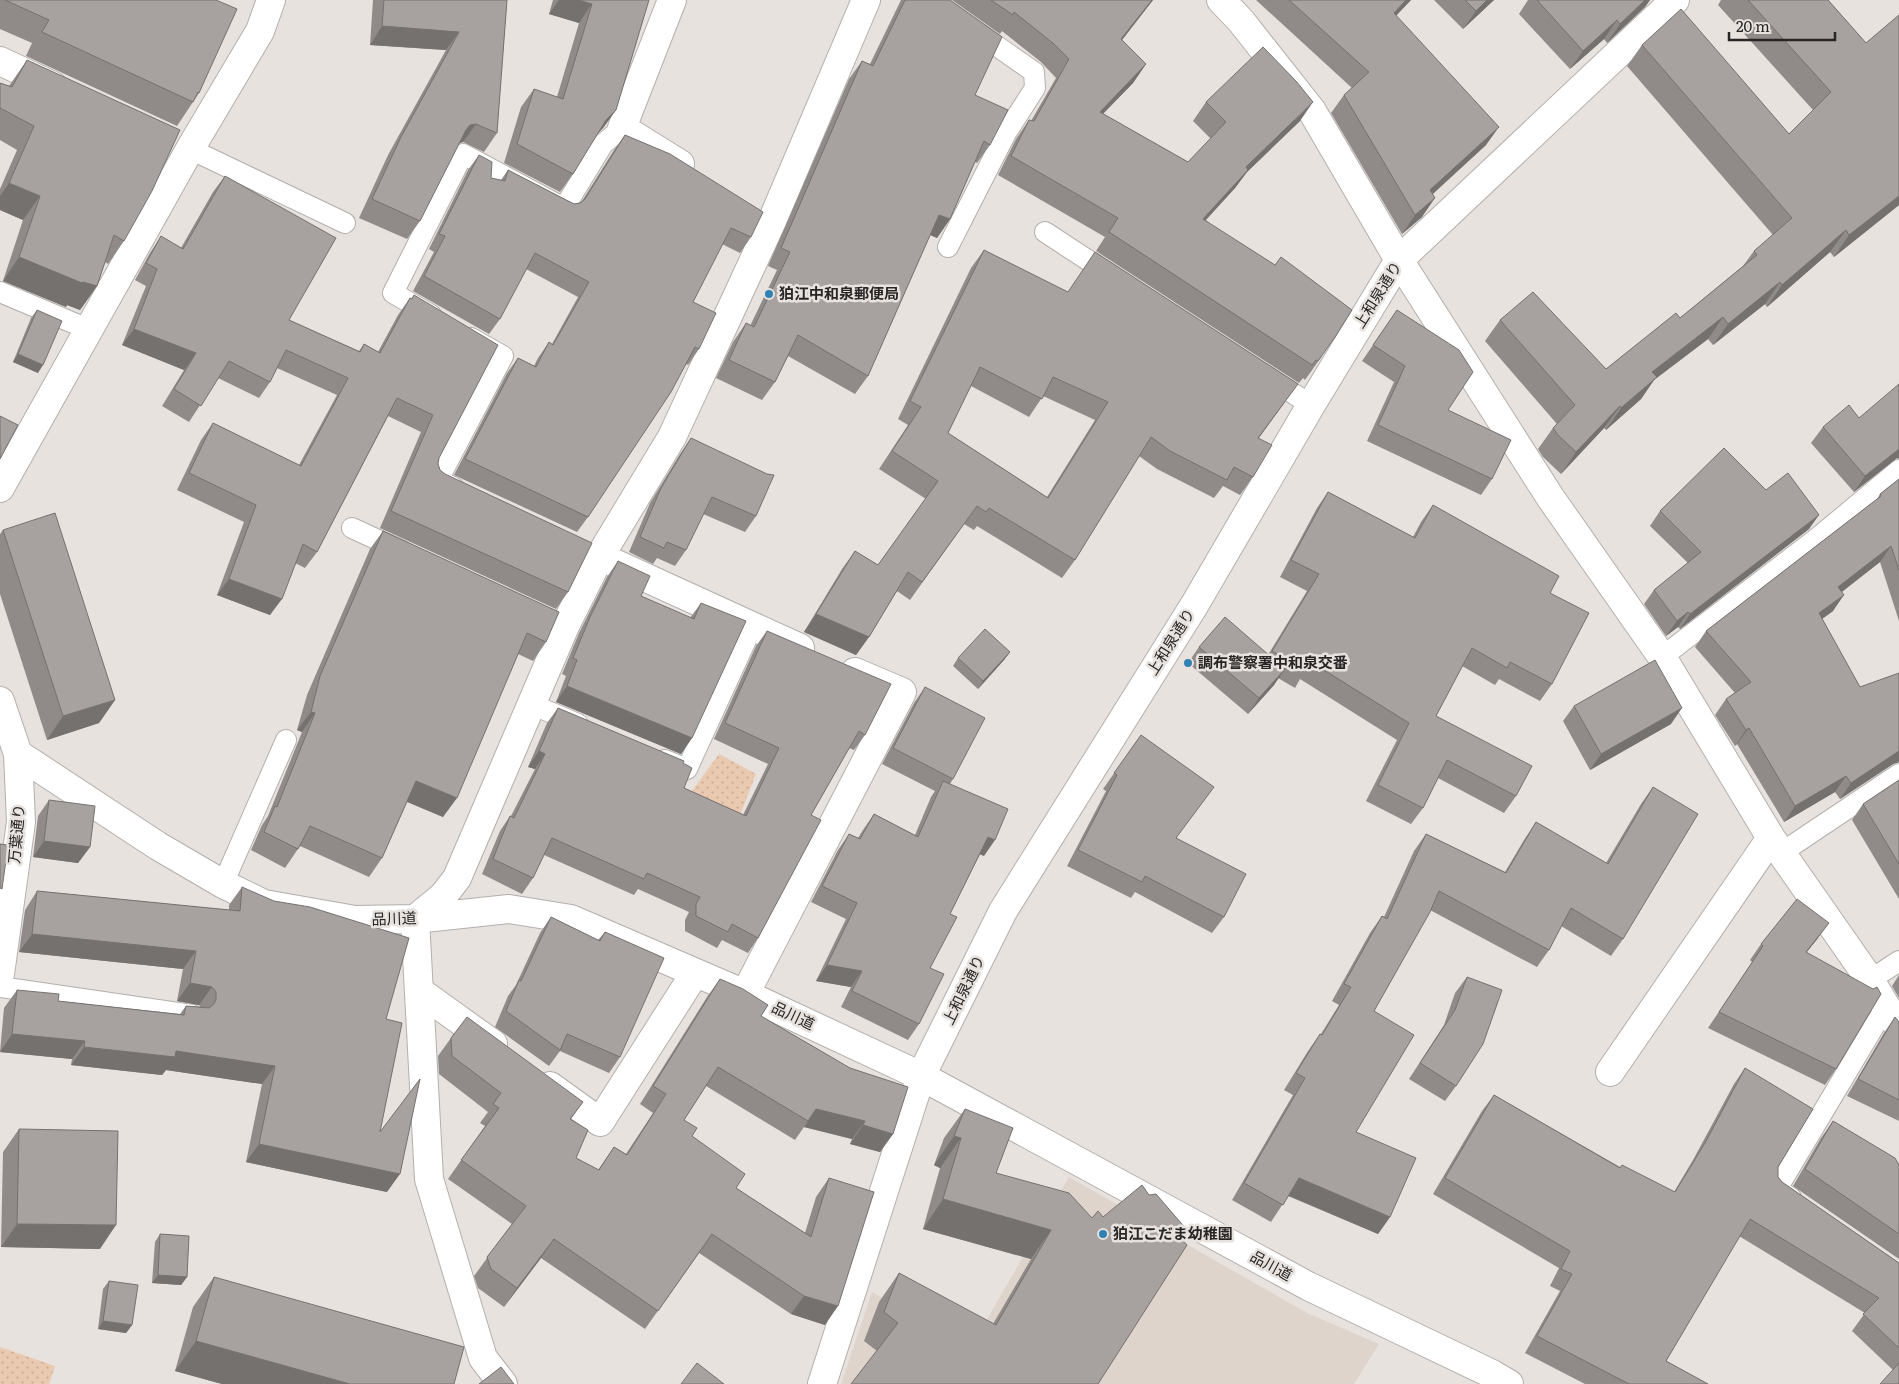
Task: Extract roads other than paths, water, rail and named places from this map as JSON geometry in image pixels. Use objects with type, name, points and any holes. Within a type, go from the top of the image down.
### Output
[{"type":"street","points":[[0,488],[190,150],[260,31],[271,0]]},
{"type":"street","points":[[672,0],[622,128],[697,174]]},
{"type":"street","points":[[502,1384],[483,1358],[429,1178],[415,919],[444,896],[457,878],[531,704],[557,622],[591,552],[681,441],[866,0]]},
{"type":"street","points":[[1221,0],[1241,21],[1312,111],[1399,260],[1550,497],[1662,657],[1776,846],[1870,980],[1892,1018]]},
{"type":"street","name":"上和泉通り","points":[[822,1384],[921,1076],[1003,911],[1195,604],[1311,405],[1399,260],[1675,0]]},
{"type":"street","points":[[0,61],[72,95]]},
{"type":"street","points":[[163,137],[190,150]]},
{"type":"street","points":[[747,205],[772,221]]},
{"type":"street","points":[[591,552],[752,627],[902,692],[745,994]]},
{"type":"street","points":[[0,701],[18,754]]},
{"type":"street","name":"品川道","points":[[18,754],[158,846],[222,884],[264,904],[355,920],[415,919],[509,909],[571,919],[745,994],[921,1076],[1308,1286],[1492,1374],[1509,1384]]},
{"type":"street","name":"万葉通り","points":[[0,974],[21,822],[18,754]]},
{"type":"street","points":[[1610,1072],[1776,846]]},
{"type":"street","points":[[420,991],[600,1122],[695,973]]},
{"type":"lane","points":[[931,0],[1034,72],[1035,88],[1006,133],[948,247]]},
{"type":"lane","points":[[474,497],[438,480],[502,356],[393,293],[463,154],[564,208],[603,144],[622,128]]},
{"type":"lane","points":[[190,150],[345,223]]},
{"type":"lane","points":[[1045,232],[1128,286]]},
{"type":"lane","points":[[0,292],[90,330]]},
{"type":"lane","points":[[1253,367],[1311,405]]},
{"type":"lane","points":[[1662,657],[1816,539],[1899,470]]},
{"type":"lane","points":[[352,528],[423,560]]},
{"type":"lane","points":[[651,754],[688,769],[752,627]]},
{"type":"lane","points":[[531,704],[596,731]]},
{"type":"lane","points":[[222,884],[286,740]]},
{"type":"lane","points":[[1776,846],[1899,774]]},
{"type":"lane","points":[[1870,980],[1899,960]]},
{"type":"lane","points":[[0,987],[192,1015]]},
{"type":"lane","points":[[1809,1211],[1777,1188],[1892,1018]]},
{"type":"place","name":"狛江中和泉郵便局","points":[[769,294]]},
{"type":"place","name":"調布警察署中和泉交番","points":[[1188,663]]},
{"type":"place","name":"狛江こだま幼稚園","points":[[1103,1234]]}]
